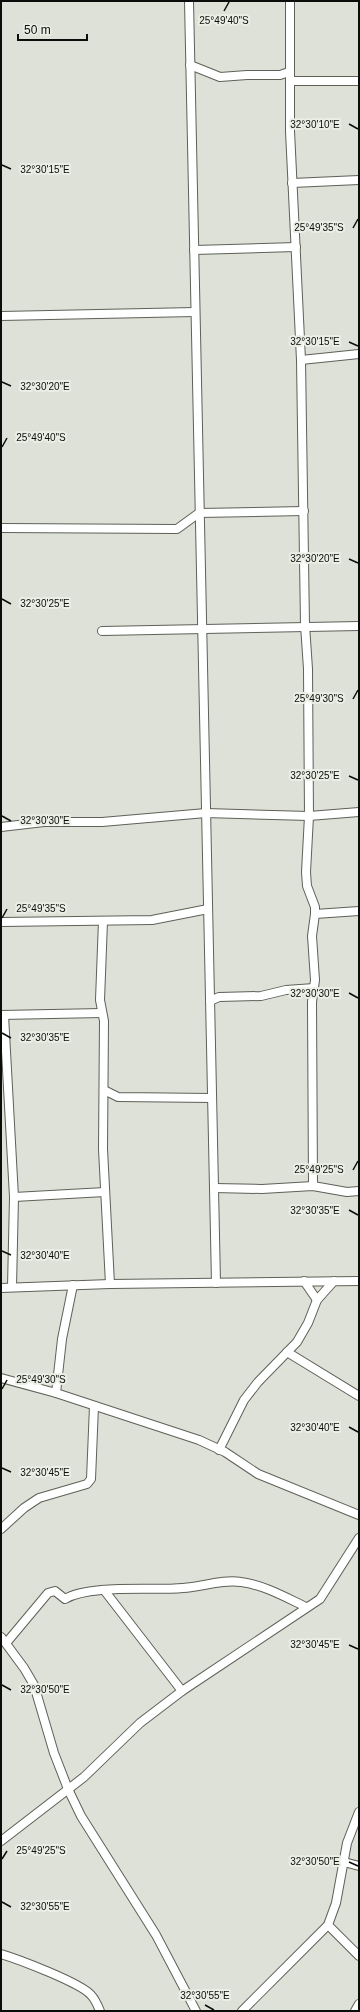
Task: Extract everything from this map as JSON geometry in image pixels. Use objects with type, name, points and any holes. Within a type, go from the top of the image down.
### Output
[{"type":"street","points":[[189,1],[200,513],[201,630],[216,1283]]},
{"type":"street","points":[[290,1],[292,183],[301,360],[305,625],[308,669],[309,816],[306,872],[307,886],[315,907],[312,936],[314,988],[312,1002],[313,1186]]},
{"type":"street","points":[[190,66],[204,73],[220,77],[280,75],[290,72]]},
{"type":"street","points":[[290,81],[359,82]]},
{"type":"street","points":[[292,183],[359,180]]},
{"type":"street","points":[[194,250],[296,247]]},
{"type":"street","points":[[1,316],[195,312]]},
{"type":"street","points":[[301,360],[359,354]]},
{"type":"street","points":[[1,528],[177,529],[200,513],[304,511]]},
{"type":"street","points":[[102,631],[201,630],[305,625],[359,626]]},
{"type":"street","points":[[1,827],[44,822],[102,822],[206,813],[309,816],[359,812]]},
{"type":"street","points":[[1,922],[152,920],[208,909]]},
{"type":"street","points":[[315,914],[359,910]]},
{"type":"street","points":[[104,921],[100,1000],[105,1051],[103,1149],[110,1284]]},
{"type":"street","points":[[210,988],[220,997]]},
{"type":"street","points":[[210,1001],[220,997],[261,996],[286,990],[314,988]]},
{"type":"street","points":[[12,1287],[14,1197],[4,1112],[3,1015],[102,1013]]},
{"type":"street","points":[[104,1090],[118,1097],[212,1098]]},
{"type":"street","points":[[104,1107],[118,1097]]},
{"type":"street","points":[[214,1188],[262,1189],[313,1186],[347,1192],[359,1191]]},
{"type":"street","points":[[14,1197],[105,1192]]},
{"type":"street","points":[[304,1281],[317,1300]]},
{"type":"street","points":[[219,1450],[244,1400],[258,1382],[297,1342],[308,1323],[317,1300],[334,1281]]},
{"type":"street","points":[[1,1288],[73,1284],[359,1281]]},
{"type":"street","points":[[56,1393],[63,1333],[73,1284]]},
{"type":"street","points":[[287,1352],[359,1396]]},
{"type":"street","points":[[1,1378],[56,1393],[152,1423],[199,1440],[219,1450],[258,1474],[359,1515]]},
{"type":"street","points":[[1,1529],[24,1508],[39,1498],[87,1484],[91,1480],[94,1406]]},
{"type":"street","points":[[1,1840],[84,1777],[140,1723],[182,1692],[320,1599],[359,1538]]},
{"type":"street","points":[[196,2011],[156,1935],[81,1816],[68,1789],[54,1753],[34,1685],[4,1639],[48,1593],[55,1591],[65,1599],[81,1593],[104,1590],[184,1588],[225,1581],[254,1584],[273,1591],[306,1607]]},
{"type":"street","points":[[104,1590],[182,1692]]},
{"type":"street","points":[[242,2011],[328,1925],[336,1903],[347,1843],[359,1812]]},
{"type":"street","points":[[344,1862],[359,1866]]},
{"type":"street","points":[[328,1925],[359,1956]]},
{"type":"street","points":[[1,1954],[35,1966],[81,1987],[91,1994],[100,2011]]},
{"type":"street","points":[[355,2011],[359,2004]]}]
